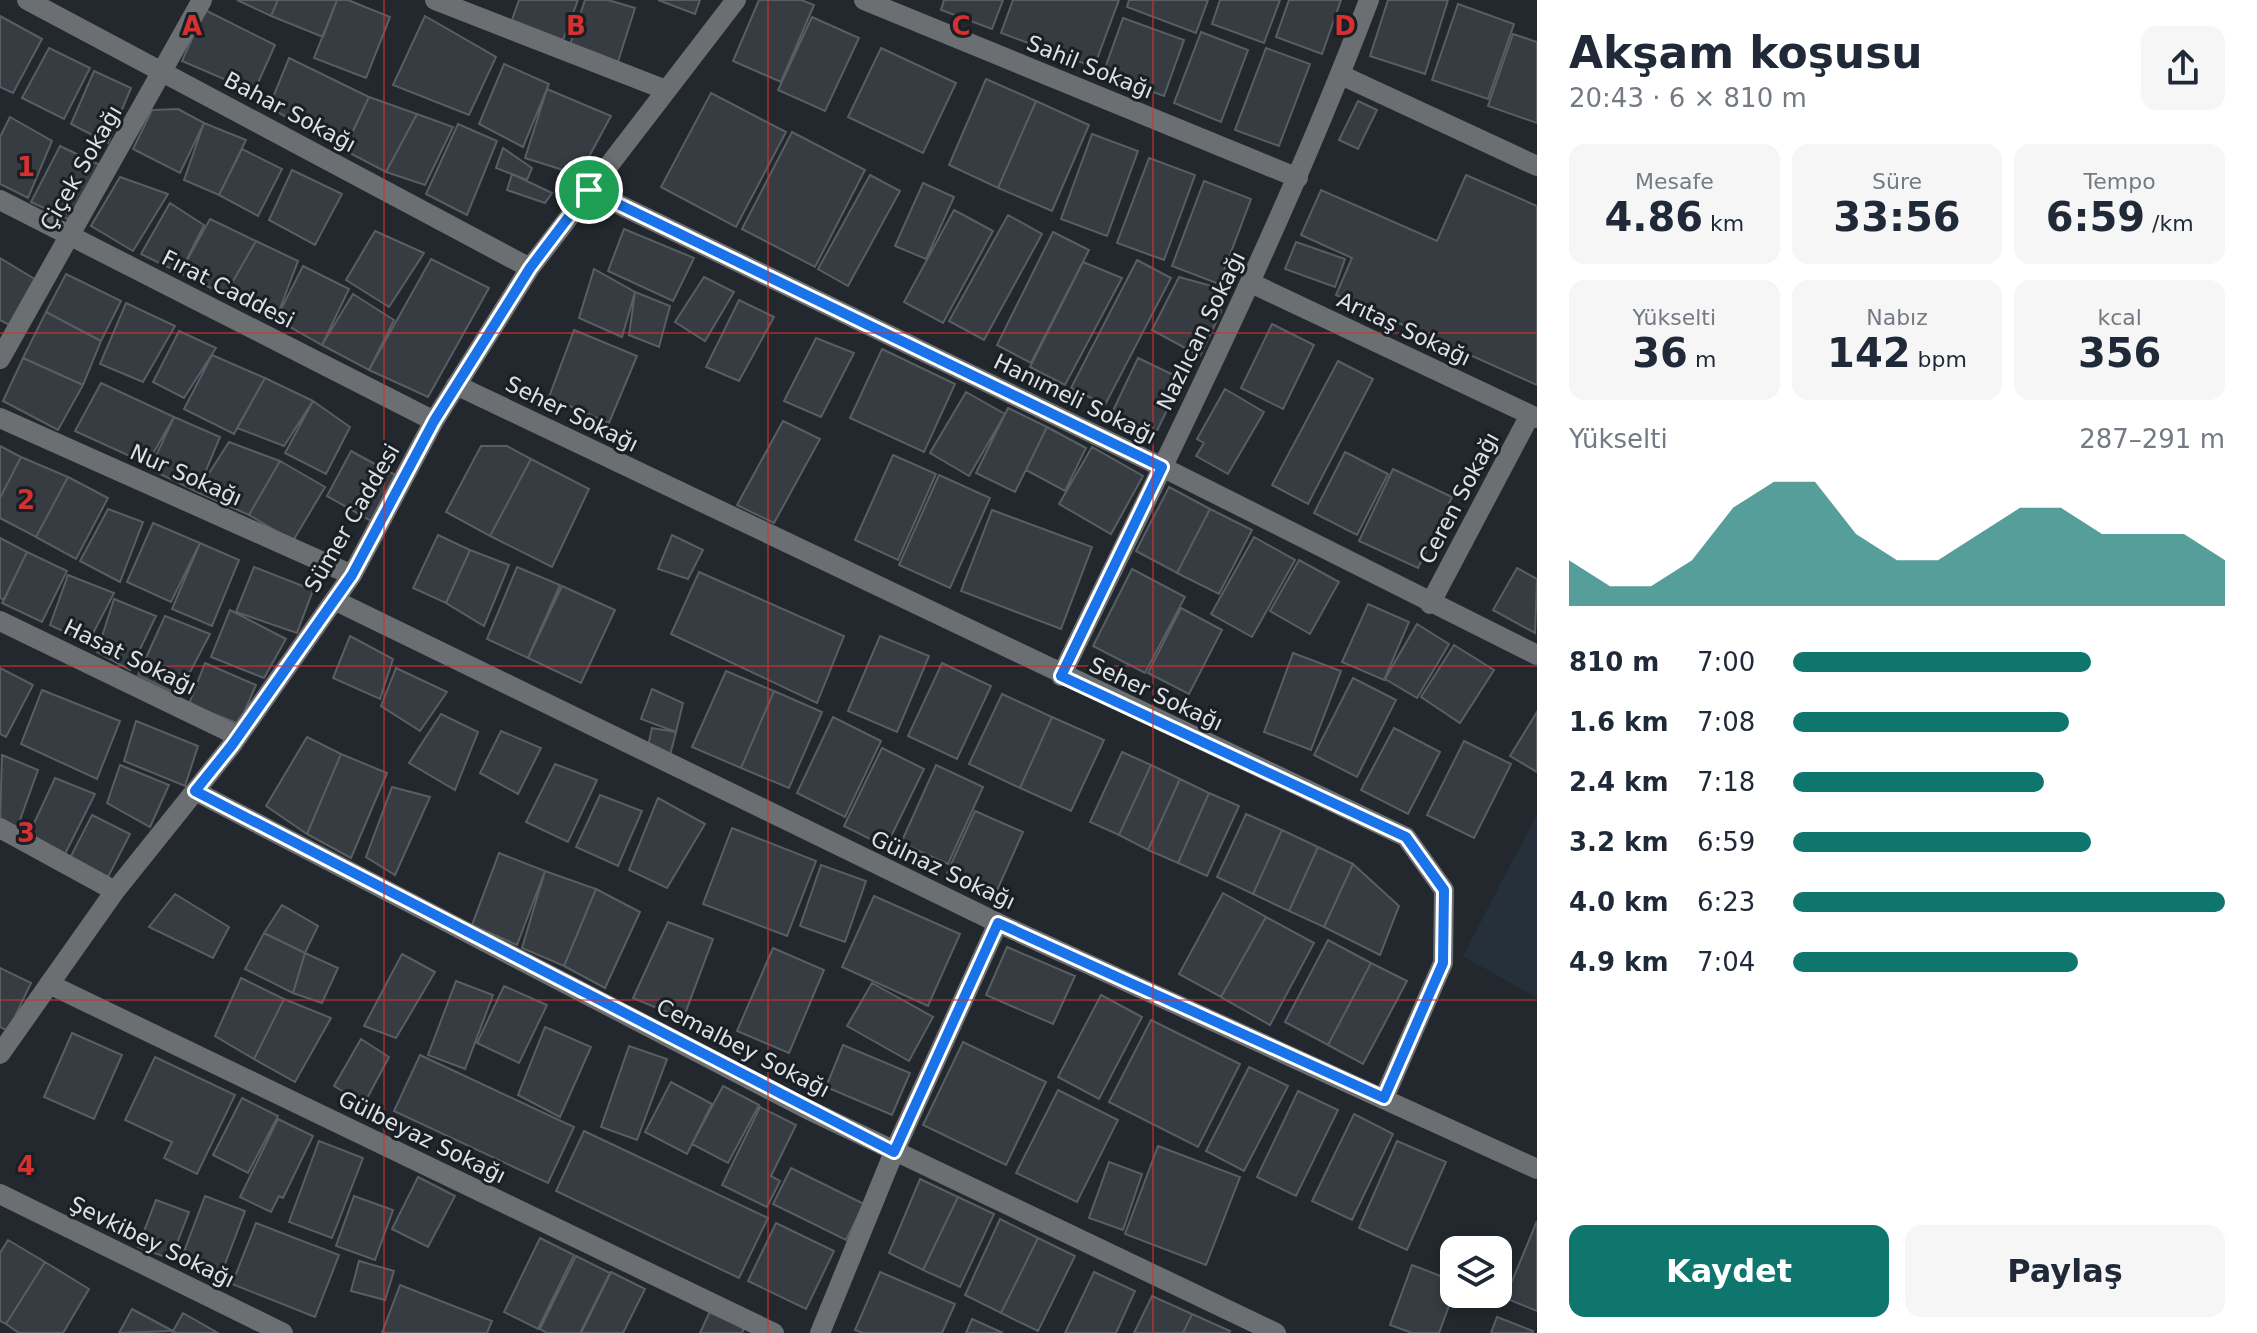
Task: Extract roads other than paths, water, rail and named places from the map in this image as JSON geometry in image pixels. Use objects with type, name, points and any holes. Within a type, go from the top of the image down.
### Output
[{"type":"street","name":"Bahar Sokağı","points":[[27,0],[530,268]]},
{"type":"street","name":"Çiçek Sokağı","points":[[0,359],[202,0]]},
{"type":"street","points":[[435,0],[666,90]]},
{"type":"street","name":"Sümer Caddesi","points":[[0,1054],[115,891],[238,736],[352,575],[434,421],[530,268],[736,0]]},
{"type":"street","name":"Sahil Sokağı","points":[[864,0],[1298,178]]},
{"type":"street","name":"Nazlıcan Sokağı","points":[[1061,676],[1251,283],[1341,75],[1369,0]]},
{"type":"street","points":[[1341,75],[1537,166]]},
{"type":"street","name":"Hanımeli Sokağı","points":[[589,190],[1162,467],[1537,655]]},
{"type":"street","name":"Fırat Caddesi","points":[[0,200],[434,421]]},
{"type":"street","name":"Arıtaş Sokağı","points":[[1251,283],[1534,416]]},
{"type":"street","name":"Seher Sokağı","points":[[456,385],[1061,676],[1406,837],[1444,890],[1443,963],[1384,1098]]},
{"type":"street","name":"Ceren Sokağı","points":[[1430,604],[1534,416]]},
{"type":"street","name":"Nur Sokağı","points":[[0,418],[352,575]]},
{"type":"street","name":"Gülnaz Sokağı","points":[[334,600],[998,923],[1537,1169]]},
{"type":"street","name":"Hasat Sokağı","points":[[0,621],[238,736]]},
{"type":"street","name":"Cemalbey Sokağı","points":[[195,791],[894,1152],[1276,1333]]},
{"type":"street","points":[[0,828],[115,891]]},
{"type":"street","points":[[820,1333],[894,1152],[998,923]]},
{"type":"street","name":"Gülbeyaz Sokağı","points":[[49,984],[774,1333]]},
{"type":"street","name":"Şevkibey Sokağı","points":[[0,1194],[283,1333]]}]
